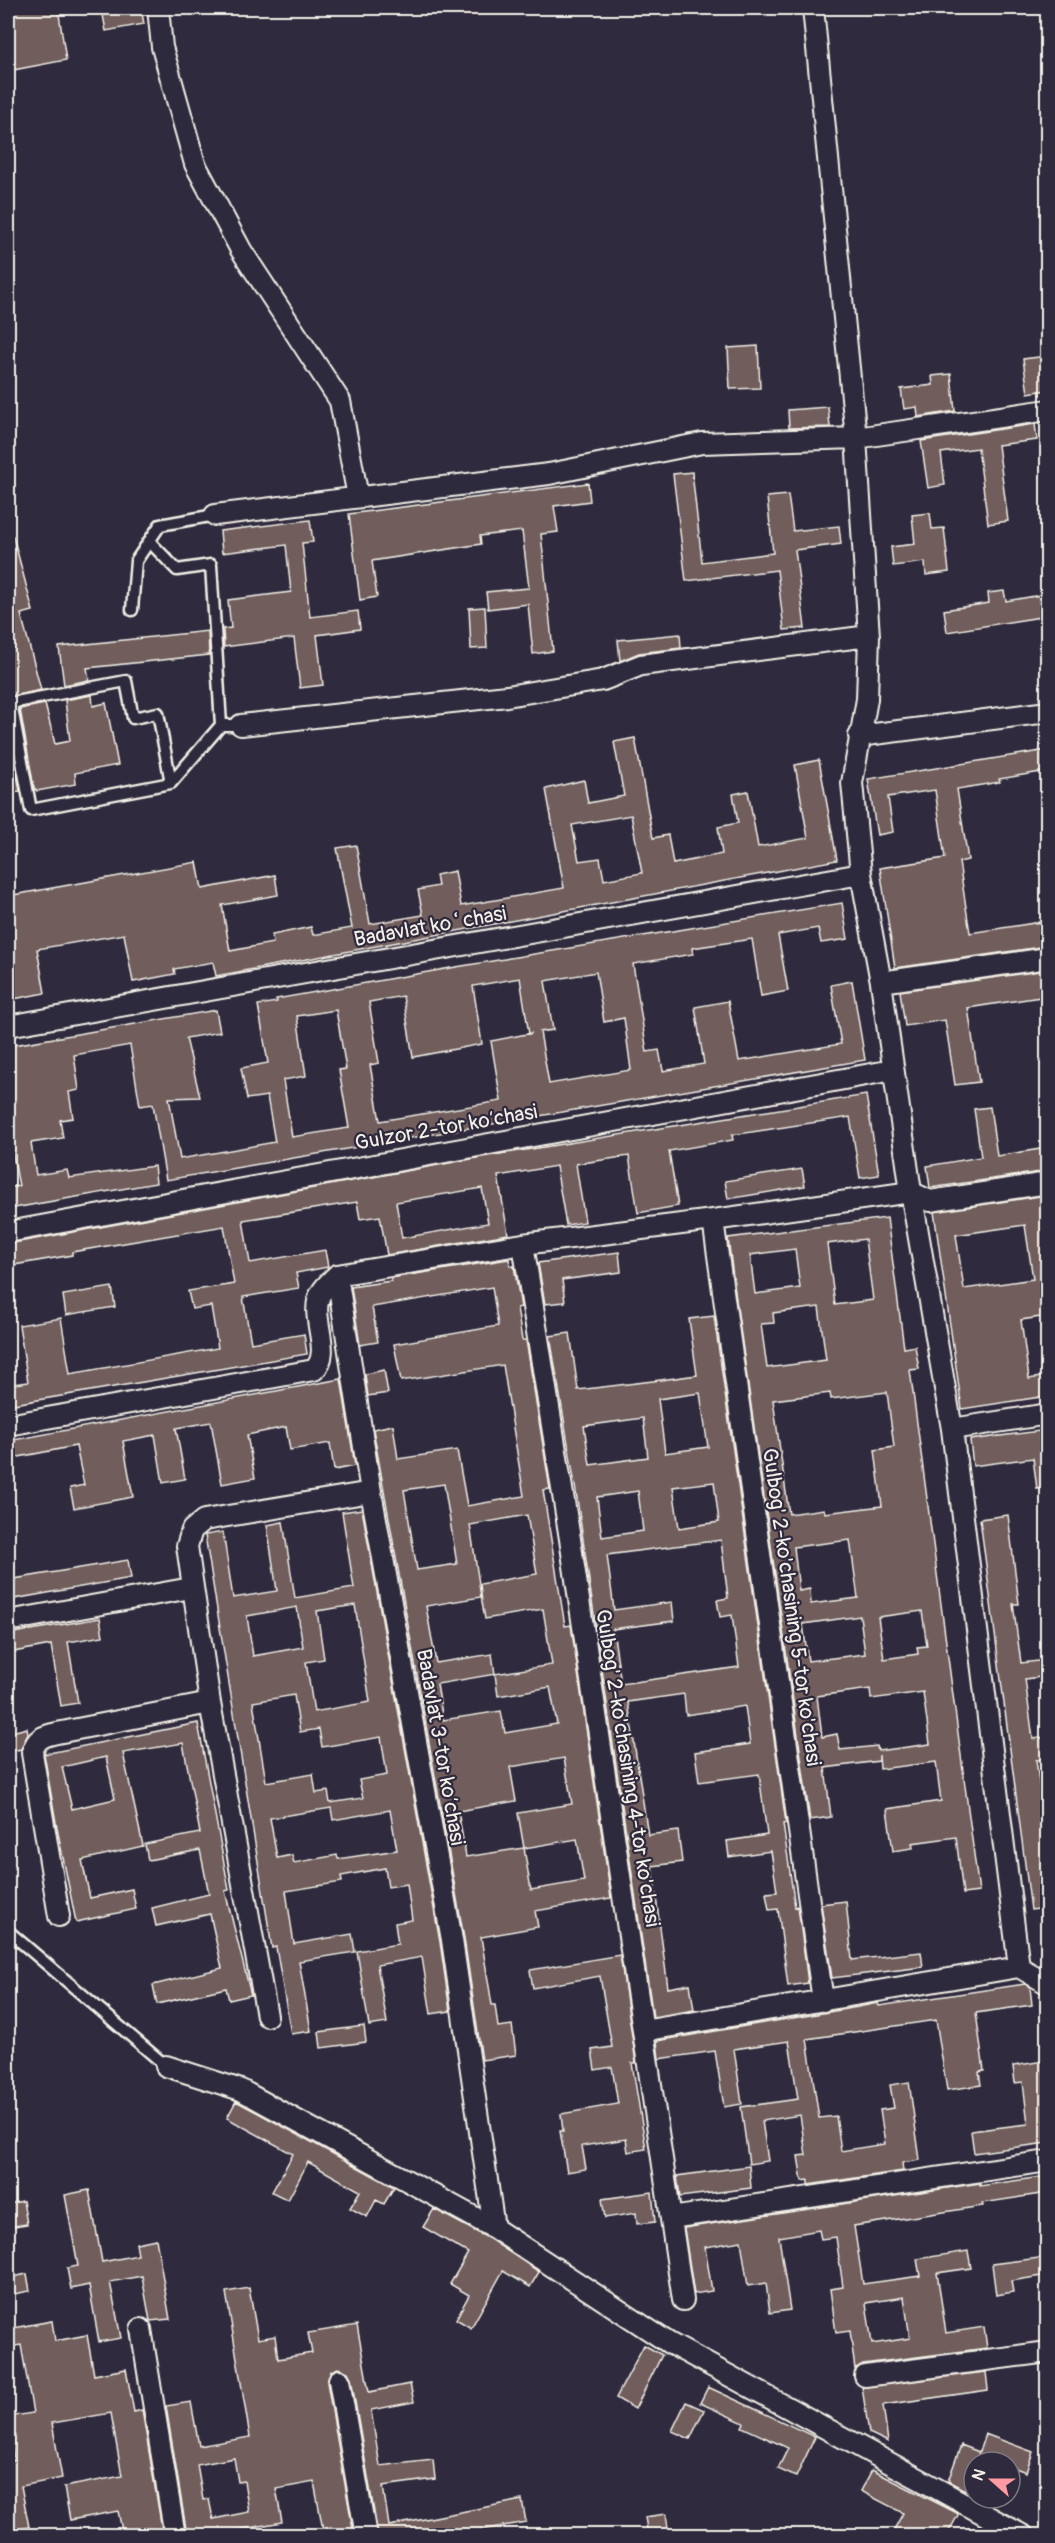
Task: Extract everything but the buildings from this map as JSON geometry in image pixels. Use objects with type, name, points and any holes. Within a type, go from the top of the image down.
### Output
[{"type":"street","points":[[158,8],[162,47],[195,164],[241,250],[340,400],[358,497]]},
{"type":"street","points":[[813,8],[856,438],[869,636],[867,699],[852,783],[861,874],[880,982],[911,1192],[952,1429],[1019,1967]]},
{"type":"street","points":[[215,515],[549,474],[702,443],[856,438],[1047,410]]},
{"type":"street","points":[[241,725],[507,696],[603,680],[641,665],[869,636]]},
{"type":"street","points":[[859,736],[1047,712]]},
{"type":"street","name":"Badavlat koʻchasi","points":[[8,1026],[861,874]]},
{"type":"street","points":[[880,982],[1047,958]]},
{"type":"street","name":"Gulzor 2-tor koʼchasi","points":[[8,1232],[893,1070]]},
{"type":"street","points":[[8,1425],[314,1370],[320,1364],[322,1356],[317,1318],[320,1294],[337,1275],[523,1244],[911,1192],[930,1201],[1047,1183]]},
{"type":"street","name":"Gulbog' 2-ko'chasining 5-tor ko'chasi","points":[[713,1220],[823,2001]]},
{"type":"street","name":"Gulbog' 2-ko'chasining 4-tor ko'chasi","points":[[523,1244],[683,2300]]},
{"type":"street","name":"Badavlat 3-tor koʼchasi","points":[[337,1275],[371,1492],[452,1940],[494,2228]]},
{"type":"street","points":[[952,1429],[1047,1414]]},
{"type":"street","points":[[267,2016],[210,1703],[191,1588],[187,1546],[192,1530],[204,1520],[371,1492]]},
{"type":"street","points":[[8,1621],[191,1588]]},
{"type":"street","points":[[59,1916],[32,1753],[35,1743],[42,1736],[210,1703]]},
{"type":"street","points":[[644,2031],[1019,1967],[1047,1984]]},
{"type":"street","points":[[166,2067],[241,2090],[494,2228],[669,2343],[1024,2535]]},
{"type":"street","points":[[671,2218],[1047,2162]]},
{"type":"street","points":[[141,2329],[175,2535]]},
{"type":"street","points":[[865,2376],[1047,2352]]},
{"type":"street","points":[[339,2380],[366,2535]]},
{"type":"lane","points":[[132,610],[135,561],[160,525],[215,515]]},
{"type":"lane","points":[[149,541],[177,570],[211,565],[221,725],[171,783],[31,810],[11,703],[126,681],[133,718],[158,713],[171,783]]},
{"type":"lane","points":[[221,725],[241,725]]},
{"type":"lane","points":[[8,1931],[166,2067]]}]
